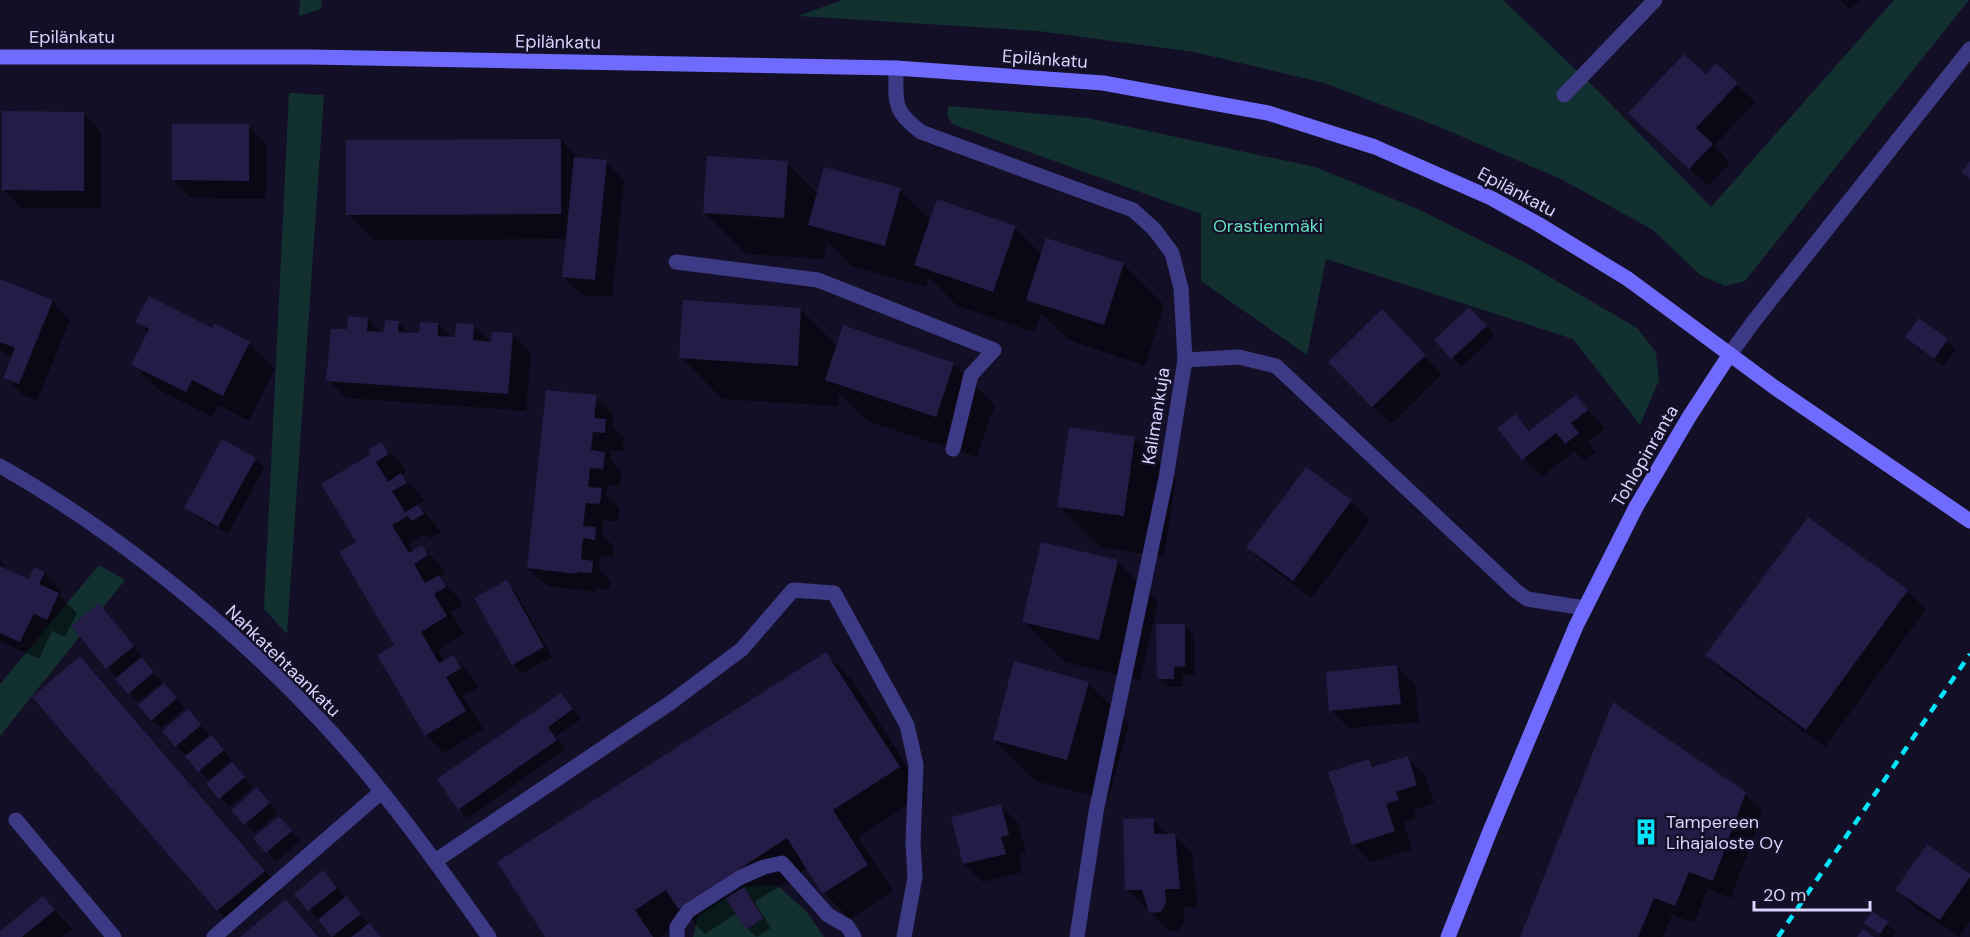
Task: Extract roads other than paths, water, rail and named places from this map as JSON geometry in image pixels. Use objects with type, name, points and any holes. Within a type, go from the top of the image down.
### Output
[{"type":"street","points":[[1564,95],[1655,0]]},
{"type":"street","name":"Tohlopinranta","points":[[1448,937],[1571,637],[1636,507],[1689,417],[1730,354],[1970,49]]},
{"type":"street","name":"Epilänkatu","points":[[0,57],[310,57],[896,68],[1103,83],[1268,113],[1375,147],[1491,198],[1538,224],[1628,279],[1774,387],[1970,521]]},
{"type":"street","name":"Kalimankuja","points":[[896,68],[896,101],[903,118],[921,132],[1133,210],[1154,229],[1172,253],[1181,288],[1185,360],[1166,478],[1096,812],[1077,937]]},
{"type":"street","points":[[676,262],[818,280],[994,350],[971,375],[953,449]]},
{"type":"street","points":[[1185,360],[1239,357],[1276,366],[1516,591],[1527,599],[1585,608]]},
{"type":"street","name":"Nahkatehtaankatu","points":[[0,466],[43,490],[160,573],[270,671],[319,719],[381,792],[435,861],[489,937]]},
{"type":"street","points":[[435,861],[670,703],[742,649],[793,590],[834,593],[907,725],[916,765],[913,843],[915,876],[904,937]]},
{"type":"street","points":[[214,937],[381,792]]},
{"type":"street","points":[[16,820],[114,937]]},
{"type":"street","points":[[677,937],[677,927],[688,911],[741,877],[764,867],[782,863],[828,915],[847,926],[854,937]]},
{"type":"railway","points":[[1778,937],[1970,654]]},
{"type":"place","name":"Tampereen Lihajaloste Oy","points":[[1646,832]]},
{"type":"park label","name":"Orastienmäki","points":[[1268,226]]}]
